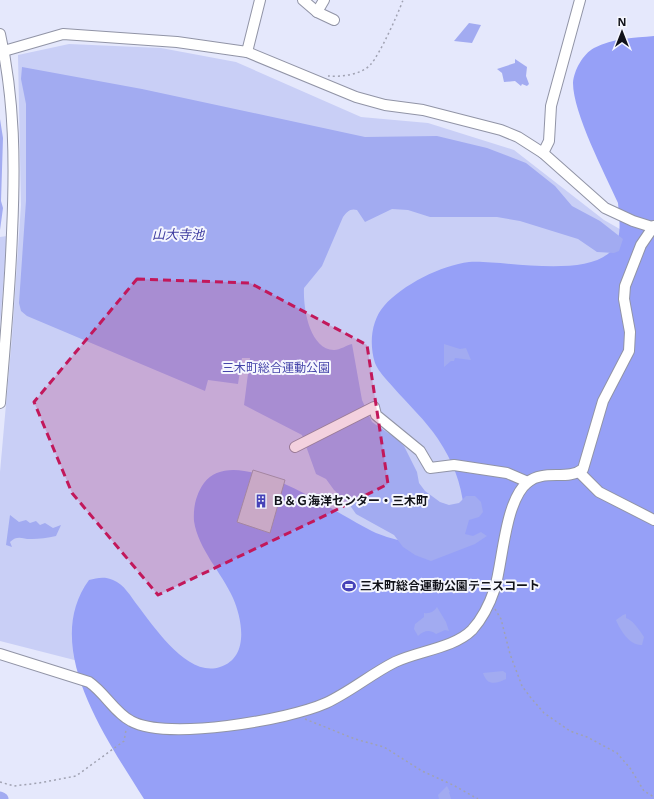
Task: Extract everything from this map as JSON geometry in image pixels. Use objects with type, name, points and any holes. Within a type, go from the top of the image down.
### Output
[{"type":"street","points":[[247,52],[260,0]]},
{"type":"street","points":[[303,0],[317,12],[334,20]]},
{"type":"street","points":[[317,12],[324,0]]},
{"type":"street","points":[[543,153],[549,141],[551,106],[580,0]]},
{"type":"street","points":[[0,34],[13,111],[13,205],[9,305],[0,403]]},
{"type":"street","points":[[0,654],[89,682],[100,690],[120,714],[130,721],[142,725],[200,730],[290,715],[316,707],[328,702],[406,657],[459,640],[470,632],[479,622],[490,601],[495,588],[512,507],[521,490],[528,482],[541,476],[579,472],[583,469],[603,401],[629,351],[630,332],[624,299],[625,286],[641,245],[653,226],[633,221],[605,208],[543,153],[518,137],[501,130],[423,110],[385,105],[356,97],[247,52],[177,42],[63,34],[4,51]]},
{"type":"street","points":[[295,448],[374,407],[376,415],[420,451],[430,468],[454,465],[506,473],[528,482]]},
{"type":"street","points":[[579,472],[599,492],[654,520]]},
{"type":"path","points":[[322,75],[347,76],[371,65],[398,14],[403,0]]},
{"type":"path","points":[[490,601],[501,619],[510,654],[522,686],[531,698],[544,713],[570,731],[588,737],[617,753],[630,768],[644,791],[654,797]]},
{"type":"path","points":[[303,719],[355,739],[384,747],[422,771],[453,785],[478,799]]},
{"type":"path","points":[[0,782],[14,786],[76,776],[124,741],[126,730],[142,725]]},
{"type":"highlighted area","points":[[137,279],[250,283],[367,345],[388,484],[158,595],[72,493],[34,402]]},
{"type":"green space","name":"三木町総合運動公園","points":[[69,44],[161,48],[236,62],[361,117],[428,123],[514,150],[604,220],[632,236],[627,263],[336,685],[90,664],[0,641],[0,472],[12,337],[21,205],[18,55]]},
{"type":"green space","points":[[7,236],[0,326],[0,237]]},
{"type":"shaded area","points":[[654,36],[654,799],[144,799],[113,750],[98,722],[85,693],[75,663],[72,634],[76,606],[89,580],[104,578],[121,584],[153,626],[173,649],[196,665],[208,668],[220,667],[236,656],[241,638],[241,628],[237,607],[200,541],[194,521],[196,501],[201,487],[219,472],[240,470],[263,476],[289,486],[376,533],[392,539],[421,544],[464,509],[461,490],[452,464],[438,439],[376,366],[372,348],[372,333],[376,319],[384,306],[401,291],[423,277],[447,267],[469,262],[551,266],[574,265],[594,261],[609,253],[619,235],[620,221],[618,203],[598,160],[578,110],[574,96],[574,78],[577,68],[583,58],[594,48],[616,40]]},
{"type":"water","points":[[469,23],[481,25],[472,43],[454,41]]},
{"type":"water","points":[[515,59],[527,67],[526,76],[529,84],[527,86],[522,84],[521,86],[515,81],[504,82],[502,73],[497,69],[515,63]]},
{"type":"water","name":"山大寺池","points":[[22,67],[142,89],[365,137],[437,136],[487,148],[526,163],[555,186],[572,206],[600,221],[623,239],[619,251],[614,253],[597,252],[578,239],[520,221],[497,217],[430,217],[408,210],[392,209],[365,222],[357,210],[351,210],[343,217],[322,266],[304,288],[306,316],[313,335],[319,343],[325,348],[334,350],[352,344],[362,400],[372,422],[397,439],[404,446],[417,472],[419,483],[425,491],[440,502],[449,505],[459,503],[466,496],[475,496],[481,502],[483,512],[479,517],[469,520],[465,534],[473,536],[481,532],[487,536],[475,544],[431,561],[415,555],[403,547],[394,535],[356,514],[326,479],[316,474],[302,435],[244,405],[250,358],[242,358],[238,384],[208,380],[205,391],[27,316],[21,311],[19,303],[26,201],[26,104],[21,79]]},
{"type":"water","points":[[0,119],[3,138],[1,201],[3,208],[0,230]]},
{"type":"water","points":[[444,344],[460,349],[466,348],[471,360],[455,358],[454,361],[451,361],[444,367]]},
{"type":"water","points":[[10,515],[19,522],[26,520],[30,523],[36,521],[40,525],[45,523],[53,528],[61,525],[56,536],[38,539],[16,538],[10,542],[12,547],[6,545]]},
{"type":"water","points":[[437,607],[446,622],[449,631],[445,630],[436,634],[427,631],[418,636],[414,629],[415,624],[424,617],[424,613],[431,612]]},
{"type":"water","points":[[626,614],[626,618],[634,623],[644,637],[642,645],[633,643],[626,637],[618,624],[616,620]]},
{"type":"water","points":[[503,671],[506,673],[506,679],[495,683],[489,682],[483,673]]},
{"type":"water","points":[[447,786],[451,799],[439,799],[438,795]]},
{"type":"building","name":"Ｂ＆Ｇ海洋センター・三木町","points":[[253,470],[285,480],[270,533],[237,522]]},
{"type":"place","name":"Ｂ＆Ｇ海洋センター・三木町","points":[[261,501]]},
{"type":"place","name":"三木町総合運動公園テニスコート","points":[[349,586]]}]
